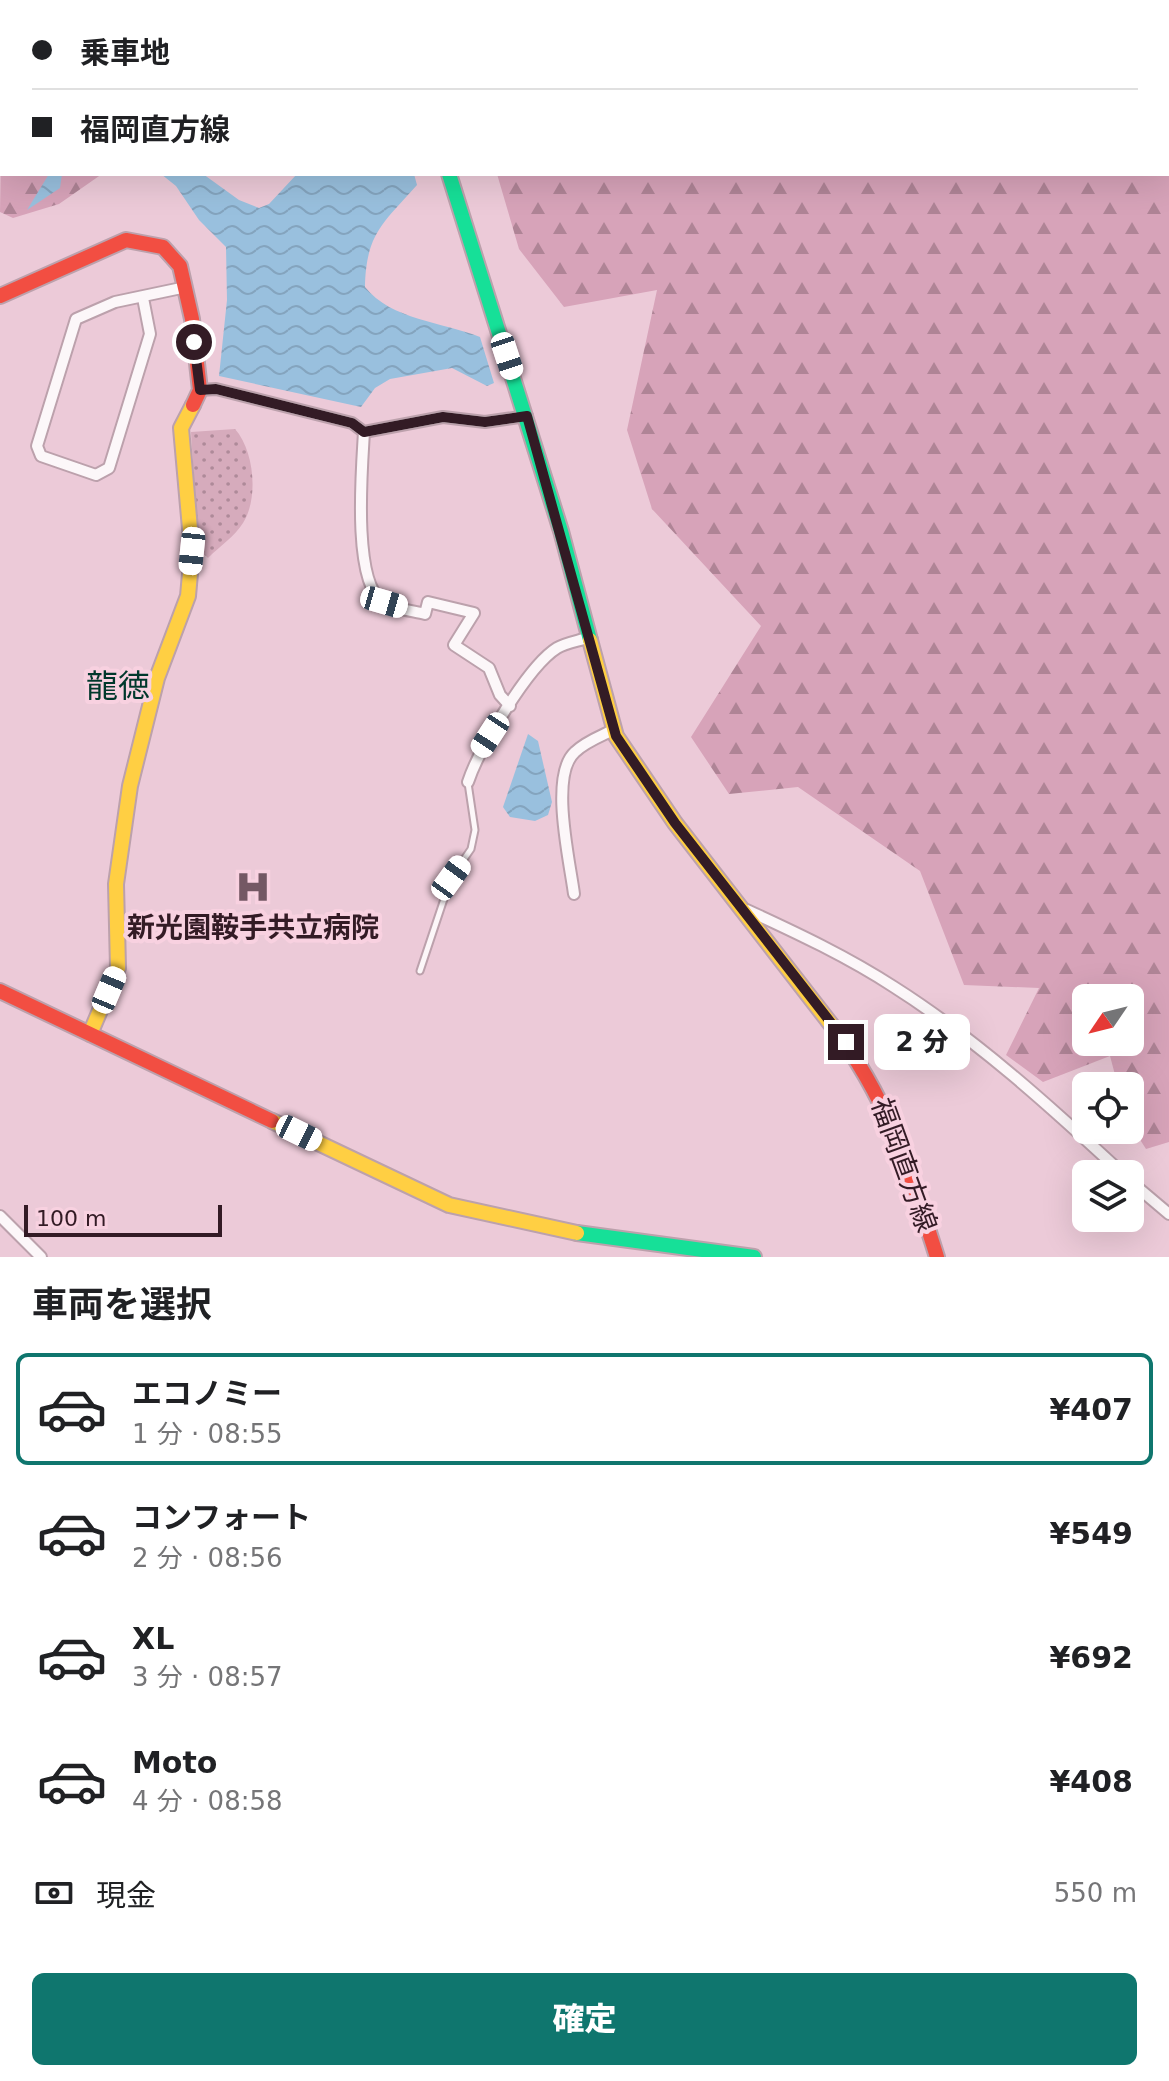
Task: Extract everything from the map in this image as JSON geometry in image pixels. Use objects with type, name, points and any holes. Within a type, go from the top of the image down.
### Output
[{"type":"street","name":"福岡直方線","points":[[450,176],[561,531],[613,730],[675,823],[834,1025],[879,1093],[899,1137],[937,1257]]},
{"type":"street","points":[[0,296],[126,240],[146,241],[163,247],[180,266],[186,287],[200,390],[181,428],[192,551],[188,596],[157,678],[130,786],[116,884],[118,968],[90,1034]]},
{"type":"street","points":[[143,298],[150,334],[109,468],[96,475],[41,456],[37,446],[76,319],[115,302],[186,287]]},
{"type":"street","points":[[200,390],[216,389],[352,423],[364,432],[443,417],[485,422],[527,416]]},
{"type":"street","points":[[364,432],[361,528],[370,589],[384,602],[425,614],[428,602],[474,613],[454,645],[489,668],[500,695],[510,706]]},
{"type":"street","points":[[468,782],[477,756],[539,665],[558,647],[587,638]]},
{"type":"street","points":[[574,894],[565,831],[564,769],[573,753],[613,730]]},
{"type":"street","points":[[738,906],[810,939],[893,986],[939,1018],[1106,1160]]},
{"type":"street","points":[[0,991],[449,1205],[598,1237],[754,1257]]},
{"type":"street","points":[[1144,1193],[1169,1214]]},
{"type":"street","points":[[0,1216],[41,1257]]},
{"type":"lane","points":[[420,971],[451,878],[471,849],[475,830],[468,782]]},
{"type":"green space","points":[[1,176],[99,176],[59,204],[13,218],[0,212]]},
{"type":"green space","points":[[498,176],[1169,176],[1169,1142],[1146,1149],[1143,1144],[1144,1072],[1114,1072],[1110,1056],[1043,1082],[1006,1055],[1039,988],[964,985],[920,871],[798,787],[729,794],[691,737],[761,626],[652,509],[627,430],[657,290],[564,307],[519,249]]},
{"type":"shaded area","points":[[235,429],[250,461],[251,501],[240,528],[208,558],[198,548],[191,432]]},
{"type":"water","points":[[48,176],[62,176],[60,188],[27,210]]},
{"type":"water","points":[[164,176],[206,176],[239,200],[259,208],[269,204],[295,176],[415,176],[417,185],[386,220],[373,241],[365,287],[389,307],[480,337],[494,383],[487,386],[452,368],[390,379],[375,388],[361,407],[219,376],[227,300],[226,247],[199,220],[176,186]]},
{"type":"water","points":[[528,734],[538,741],[552,802],[548,815],[535,821],[510,817],[503,807]]},
{"type":"traffic: fast","points":[[450,176],[561,531],[590,640]]},
{"type":"traffic: fast","points":[[577,1233],[754,1257]]},
{"type":"traffic: slow","points":[[90,1034],[118,968],[116,884],[130,786],[157,678],[188,596],[192,551],[181,428],[193,405]]},
{"type":"traffic: slow","points":[[590,640],[616,736],[675,823],[833,1027]]},
{"type":"traffic: slow","points":[[272,1121],[449,1205],[577,1233]]},
{"type":"traffic: jam","points":[[0,296],[126,240],[163,247],[180,266],[192,319],[200,390],[193,405]]},
{"type":"traffic: jam","points":[[0,991],[272,1121]]},
{"type":"traffic: jam","points":[[833,1027],[883,1109],[907,1166],[937,1257]]},
{"type":"place","name":"新光園鞍手共立病院","points":[[253,887]]},
{"type":"district","name":"龍徳","points":[[118,686]]},
{"type":"route","points":[[194,342],[200,390],[216,389],[352,423],[364,432],[443,417],[485,422],[527,416],[616,736],[675,823],[846,1042]]}]
